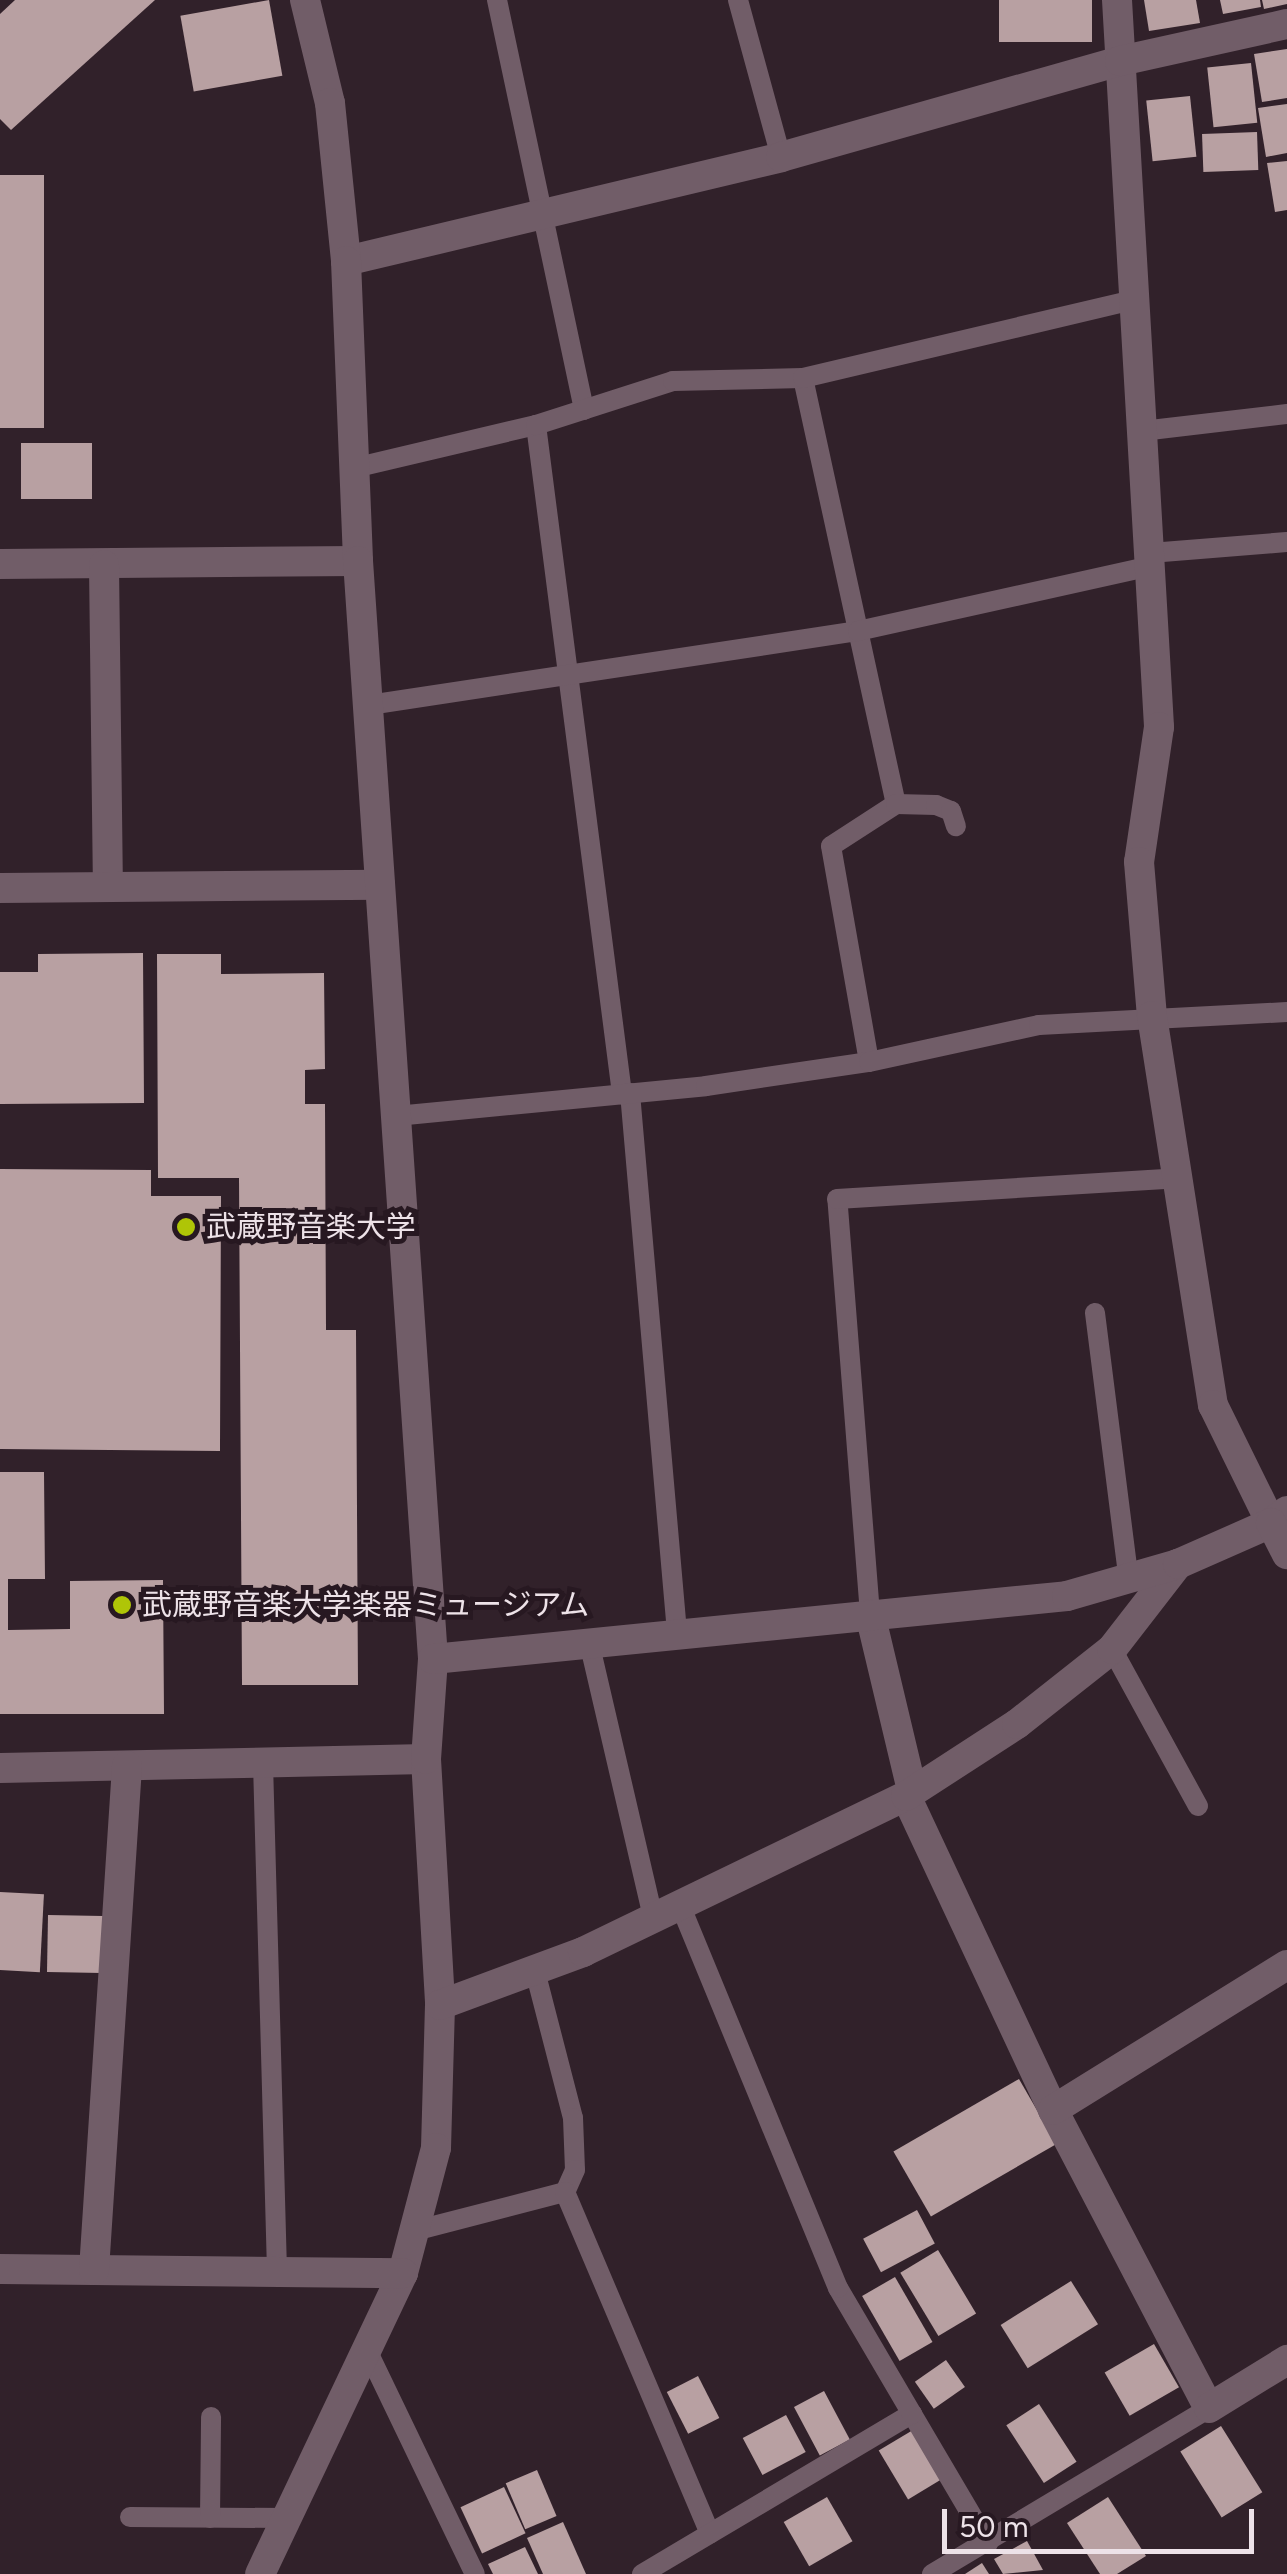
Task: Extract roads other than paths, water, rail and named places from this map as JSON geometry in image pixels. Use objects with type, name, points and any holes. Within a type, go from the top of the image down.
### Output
[{"type":"street","points":[[260,2574],[368,2352],[418,2230],[436,2148],[440,2005],[426,1758],[432,1659],[358,561],[346,261],[330,104],[305,0]]},
{"type":"street","points":[[1117,0],[1138,299],[1159,727],[1139,862],[1152,1016],[1212,1405],[1279,1517],[1287,1554]]},
{"type":"street","points":[[346,261],[781,157],[1120,60],[1287,24]]},
{"type":"street","points":[[0,564],[358,561]]},
{"type":"street","points":[[104,565],[108,887]]},
{"type":"street","points":[[0,888],[380,885]]},
{"type":"street","points":[[432,1659],[1067,1596],[1129,1582],[1178,1564],[1279,1517]]},
{"type":"street","points":[[440,2005],[535,1970],[667,1911],[909,1793],[1017,1724],[1112,1650],[1178,1564]]},
{"type":"street","points":[[870,1614],[909,1793],[1053,2110],[1209,2408],[1287,2360]]},
{"type":"street","points":[[0,1768],[426,1758]]},
{"type":"street","points":[[94,2270],[127,1766]]},
{"type":"street","points":[[1053,2110],[1287,1965]]},
{"type":"street","points":[[0,2269],[403,2272]]},
{"type":"lane","points":[[497,0],[584,410]]},
{"type":"lane","points":[[738,0],[781,157]]},
{"type":"lane","points":[[354,468],[536,424],[673,381],[803,378],[1138,299]]},
{"type":"lane","points":[[803,378],[896,804]]},
{"type":"lane","points":[[1142,431],[1287,414]]},
{"type":"lane","points":[[536,424],[626,1094],[677,1632]]},
{"type":"lane","points":[[370,705],[858,631],[1150,560],[1287,542]]},
{"type":"lane","points":[[869,1062],[831,846],[896,804],[936,804],[951,811],[956,826]]},
{"type":"lane","points":[[396,1116],[626,1094],[869,1062],[1038,1025],[1152,1016],[1287,1012]]},
{"type":"lane","points":[[870,1614],[837,1199],[1177,1178]]},
{"type":"lane","points":[[1095,1313],[1129,1582]]},
{"type":"lane","points":[[588,1642],[667,1911],[838,2288],[988,2542]]},
{"type":"lane","points":[[1112,1650],[1198,1806]]},
{"type":"lane","points":[[263,1764],[277,2272]]},
{"type":"lane","points":[[535,1970],[573,2118],[574,2170],[565,2192],[710,2534]]},
{"type":"lane","points":[[418,2230],[565,2192]]},
{"type":"lane","points":[[368,2352],[476,2574]]},
{"type":"lane","points":[[932,2574],[1209,2408]]},
{"type":"lane","points":[[642,2574],[671,2567],[710,2534],[912,2414]]},
{"type":"lane","points":[[210,2518],[211,2417]]},
{"type":"lane","points":[[130,2517],[288,2518]]},
{"type":"place","name":"武蔵野音楽大学","points":[[186,1227]]},
{"type":"place","name":"武蔵野音楽大学楽器ミュージアム","points":[[122,1605]]}]
